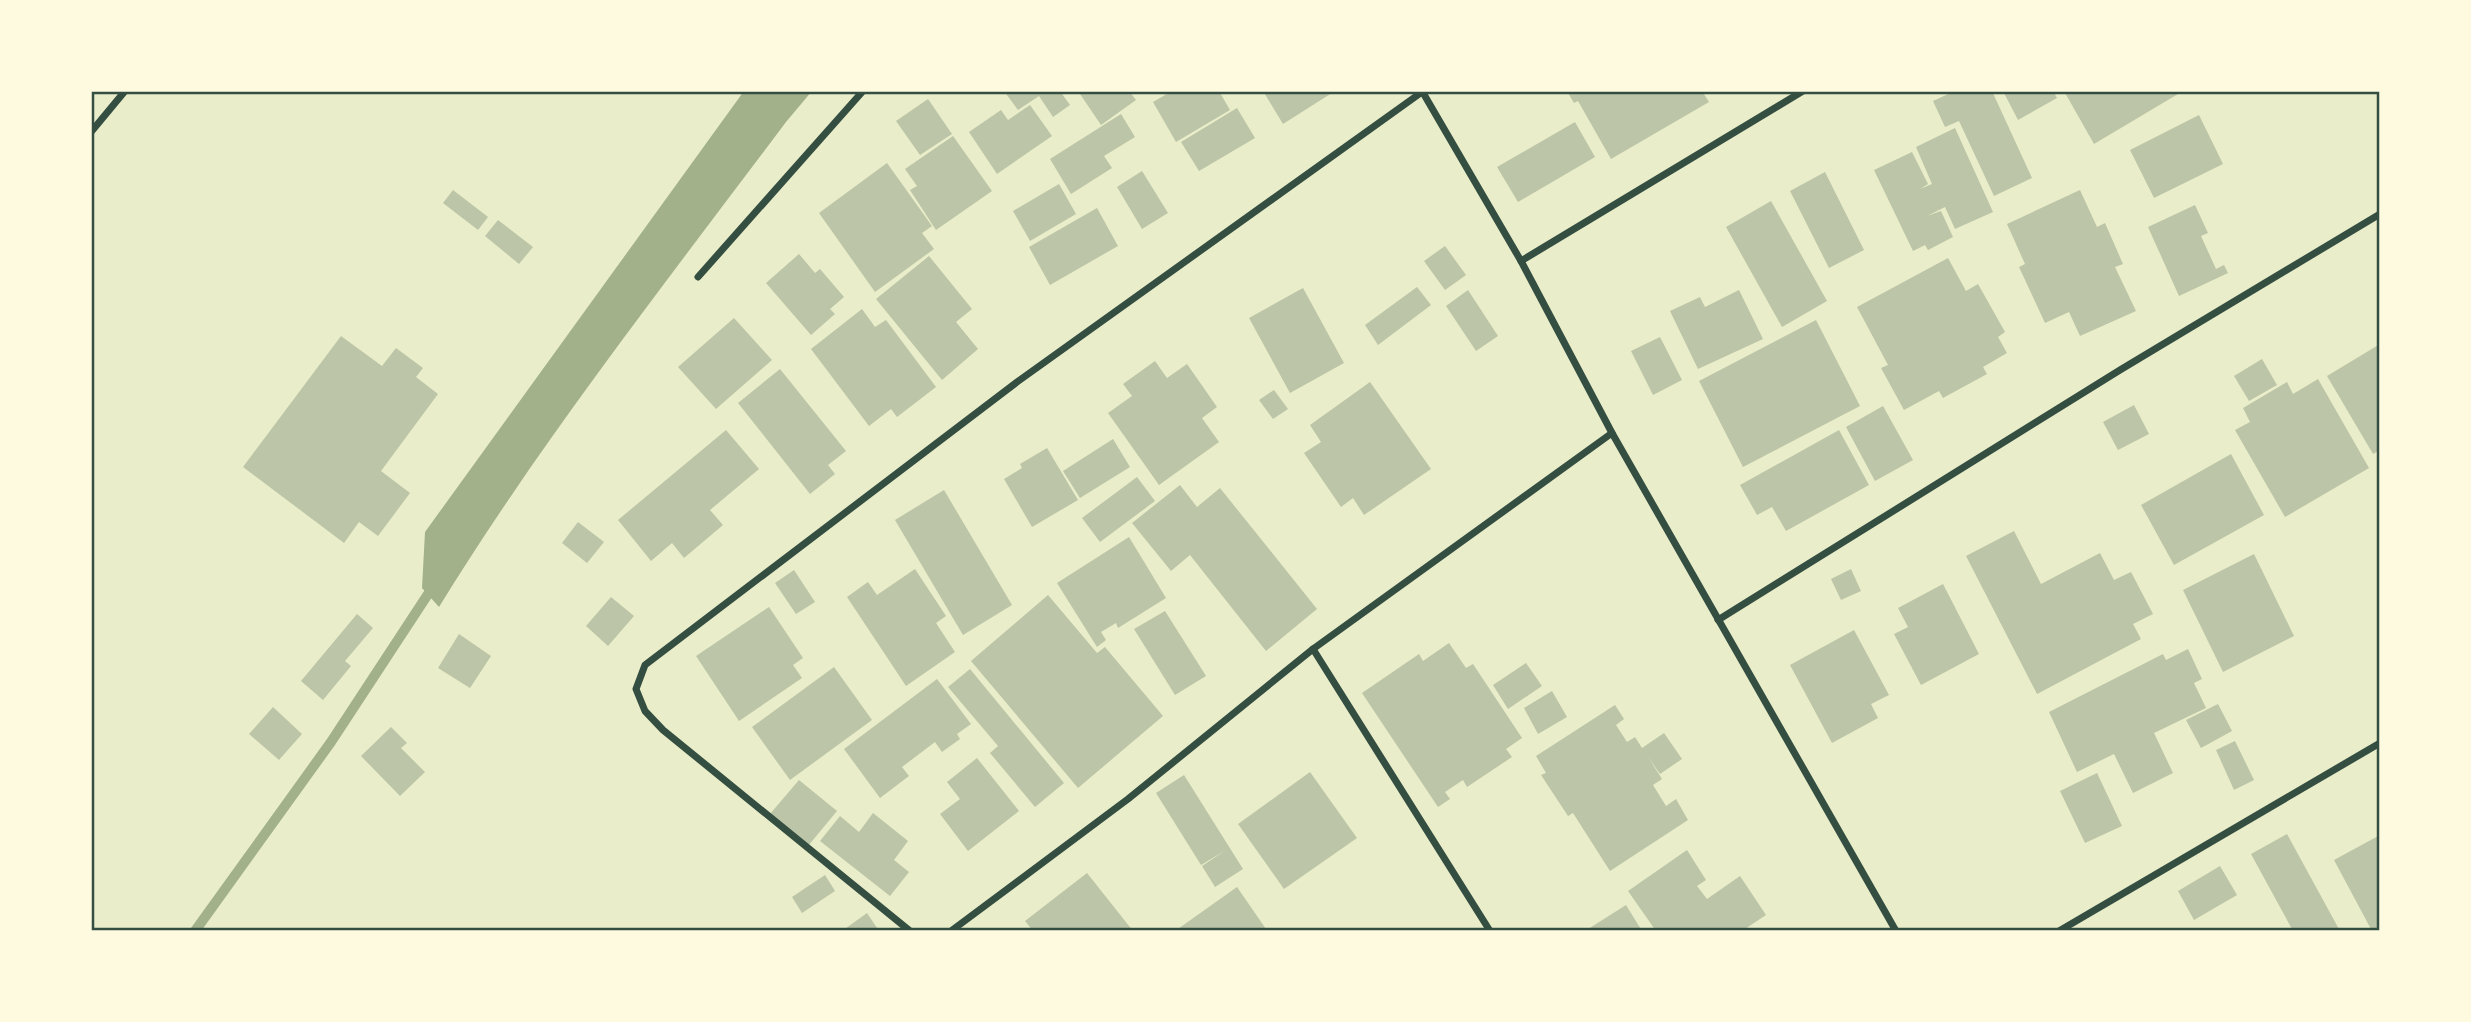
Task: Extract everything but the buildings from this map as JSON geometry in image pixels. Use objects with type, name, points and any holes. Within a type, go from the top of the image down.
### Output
[{"type":"street","points":[[91,132],[125,91]]},
{"type":"street","points":[[698,277],[863,91]]},
{"type":"street","points":[[910,931],[663,730],[645,711],[636,689],[645,665],[1017,382],[1422,91],[1521,261],[1612,433],[1896,931]]},
{"type":"street","points":[[1521,261],[1803,91]]},
{"type":"street","points":[[1718,620],[2108,377],[2380,214]]},
{"type":"street","points":[[951,931],[1128,799],[1313,649],[1612,433]]},
{"type":"street","points":[[1313,649],[1490,931]]},
{"type":"street","points":[[2059,931],[2380,743]]},
{"type":"shaded area","points":[[744,91],[812,91],[696,241],[563,421],[439,607],[422,588],[425,532]]},
{"type":"waterway","points":[[195,931],[331,742],[434,585]]}]
